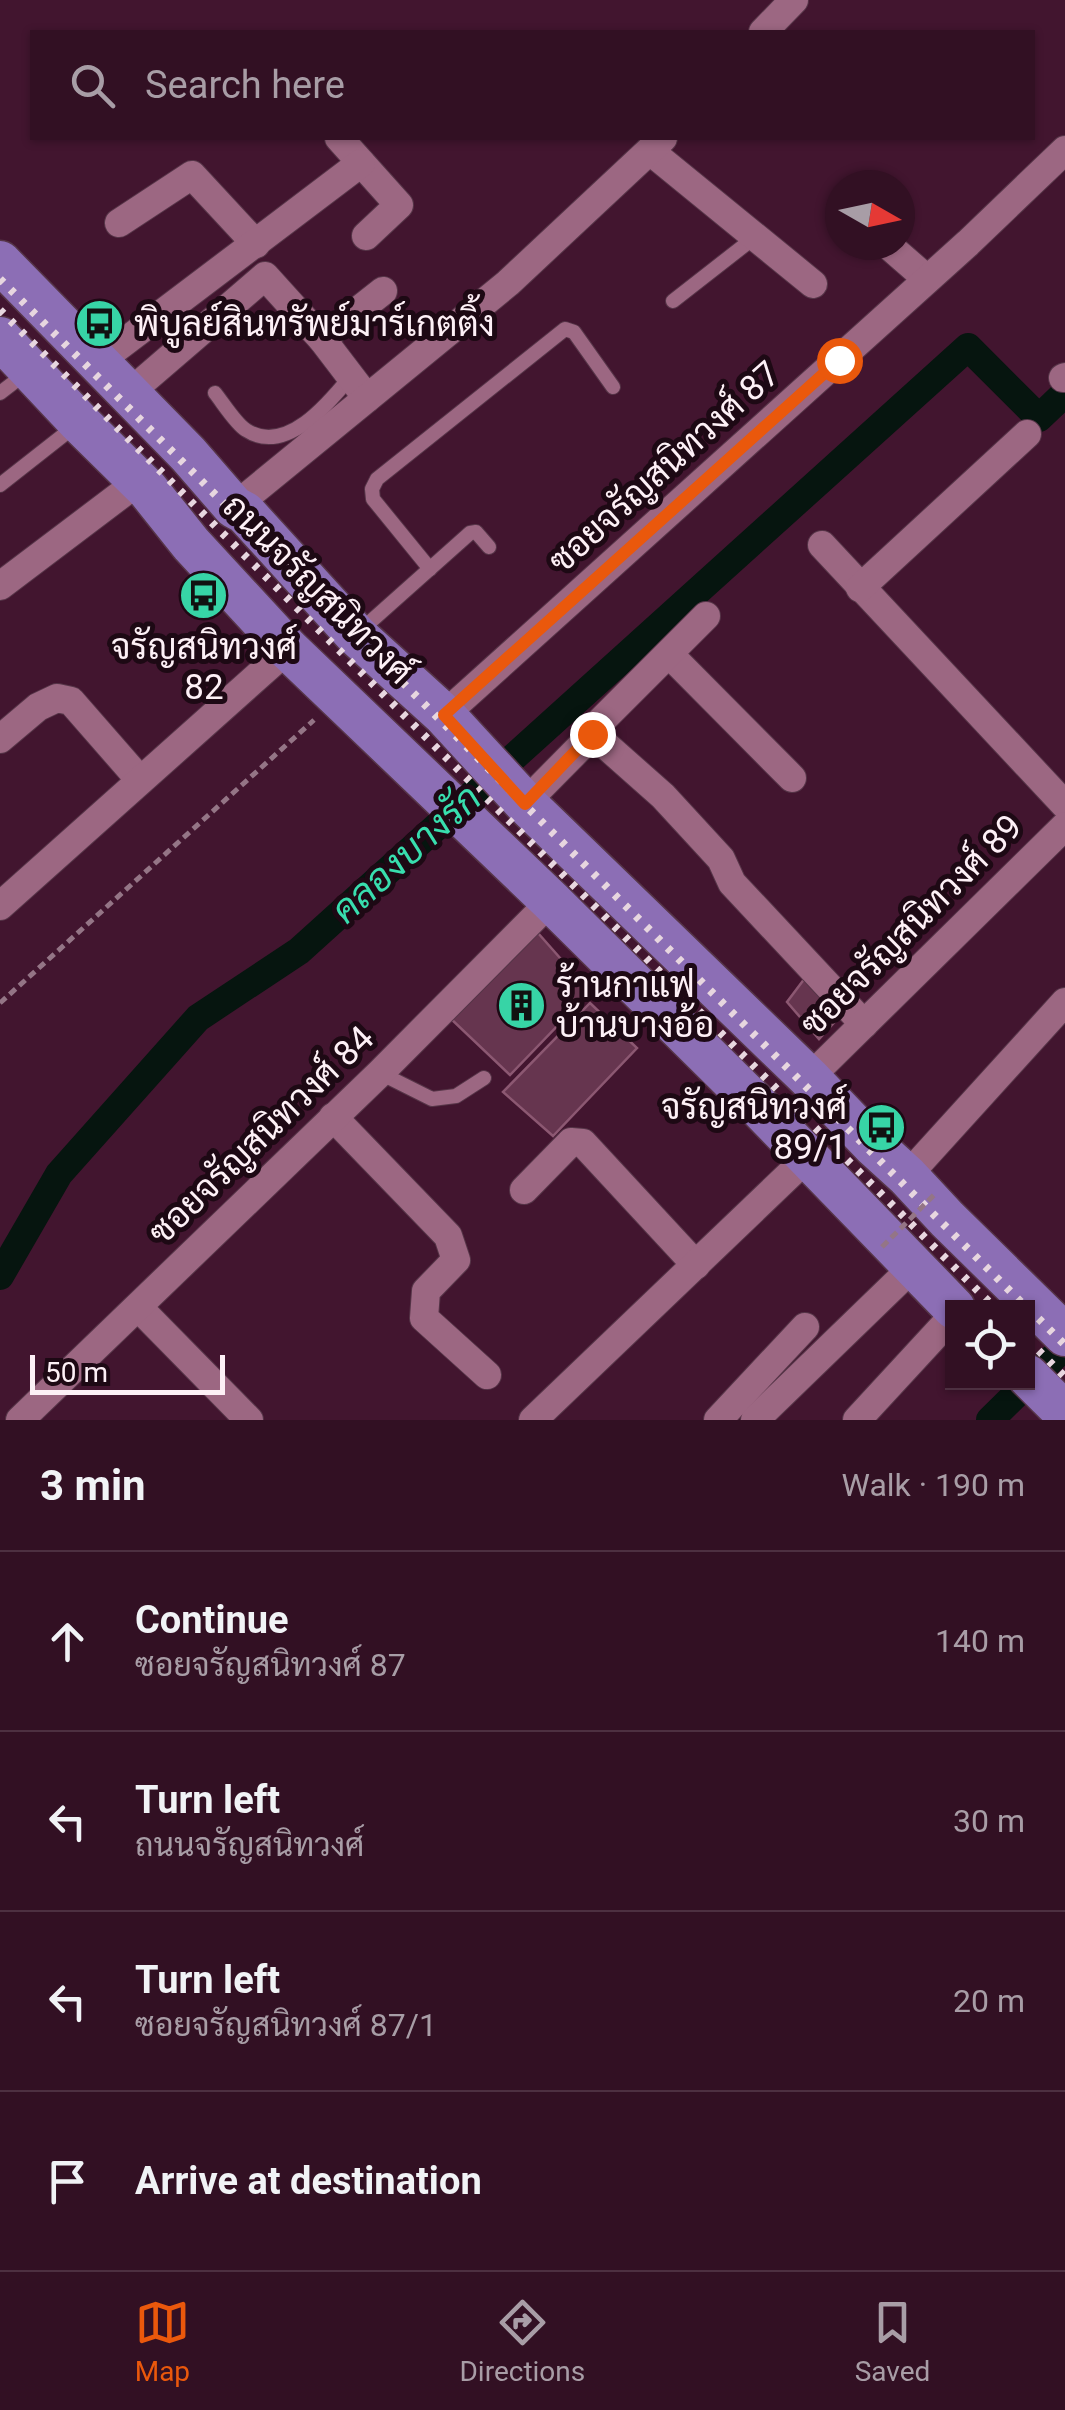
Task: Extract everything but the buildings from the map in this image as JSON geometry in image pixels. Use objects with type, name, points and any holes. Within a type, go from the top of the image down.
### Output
[{"type":"main road","name":"ถนนจรัญสนิทวงศ์","points":[[0,262],[188,454],[356,635],[444,715],[525,804],[809,1078],[874,1146],[922,1184],[948,1219],[1057,1327]]},
{"type":"main road","name":"ถนนจรัญสนิทวงศ์","points":[[0,338],[15,381],[79,422],[139,481],[288,649],[551,900],[808,1157],[898,1257],[945,1300]]},
{"type":"main road","points":[[1035,1383],[1062,1409]]},
{"type":"street","points":[[765,30],[785,3]]},
{"type":"street","points":[[341,140],[399,205],[366,236]]},
{"type":"street","points":[[234,507],[359,387],[508,283],[656,144],[755,237],[813,284]]},
{"type":"street","name":"ซอยจรัญสนิทวงศ์ 87","points":[[444,715],[1065,150]]},
{"type":"street","points":[[98,362],[362,163]]},
{"type":"street","points":[[118,223],[192,175],[256,244]]},
{"type":"street","points":[[905,260],[927,279]]},
{"type":"street","points":[[128,394],[265,276],[359,387]]},
{"type":"street","points":[[322,339],[383,291]]},
{"type":"street","points":[[860,588],[1027,434]]},
{"type":"street","points":[[0,586],[139,481]]},
{"type":"street","points":[[822,546],[1065,805]]},
{"type":"street","points":[[525,804],[706,616]]},
{"type":"street","points":[[0,906],[288,649]]},
{"type":"street","points":[[669,654],[792,778]]},
{"type":"street","points":[[0,739],[56,698],[71,701],[140,780]]},
{"type":"street","points":[[592,734],[663,796],[721,859],[732,883],[864,1024]]},
{"type":"street","name":"ซอยจรัญสนิทวงศ์ 89","points":[[809,1078],[1065,826]]},
{"type":"street","name":"ซอยจรัญสนิทวงศ์ 84","points":[[20,1420],[380,1073],[551,900]]},
{"type":"street","points":[[922,1184],[1065,1002]]},
{"type":"street","points":[[332,1118],[448,1236],[456,1260],[426,1291],[424,1318],[487,1376]]},
{"type":"street","points":[[524,1190],[571,1142],[583,1143],[696,1265]]},
{"type":"street","points":[[533,1420],[808,1157]]},
{"type":"street","points":[[755,1420],[898,1257]]},
{"type":"street","points":[[138,1307],[249,1420]]},
{"type":"street","points":[[858,1420],[945,1325]]},
{"type":"street","points":[[718,1420],[805,1327]]},
{"type":"lane","points":[[673,301],[755,237]]},
{"type":"lane","points":[[430,568],[373,499],[372,489],[378,478],[564,329],[574,332],[612,387]]},
{"type":"lane","points":[[215,394],[246,430],[265,436],[287,435],[359,387]]},
{"type":"lane","points":[[0,485],[79,422]]},
{"type":"lane","points":[[356,635],[472,532],[489,546]]},
{"type":"lane","points":[[380,1073],[432,1099],[456,1096],[484,1078]]},
{"type":"path","points":[[0,1003],[339,698]]},
{"type":"path","points":[[898,1257],[922,1184]]},
{"type":"waterway","name":"คลองบางรัก","points":[[0,1276],[59,1174],[198,1018],[299,951],[968,347],[1039,418],[1065,393]]},
{"type":"waterway","points":[[990,1420],[1065,1346]]},
{"type":"railway","points":[[0,279],[1019,1300]]},
{"type":"railway","points":[[0,310],[987,1300]]},
{"type":"railway","points":[[1035,1315],[1065,1345]]},
{"type":"railway","points":[[1035,1347],[1065,1377]]},
{"type":"place","name":"พิบูลย์สินทรัพย์มาร์เกตติ้ง","points":[[99,324]]},
{"type":"place","name":"จรัญสนิทวงศ์ 82","points":[[204,595]]},
{"type":"place","name":"ร้านกาแฟ บ้านบางอ้อ","points":[[521,1005]]},
{"type":"place","name":"จรัญสนิทวงศ์ 89/1","points":[[882,1127]]},
{"type":"route","points":[[592,734],[525,804],[444,715],[839,360]]}]
